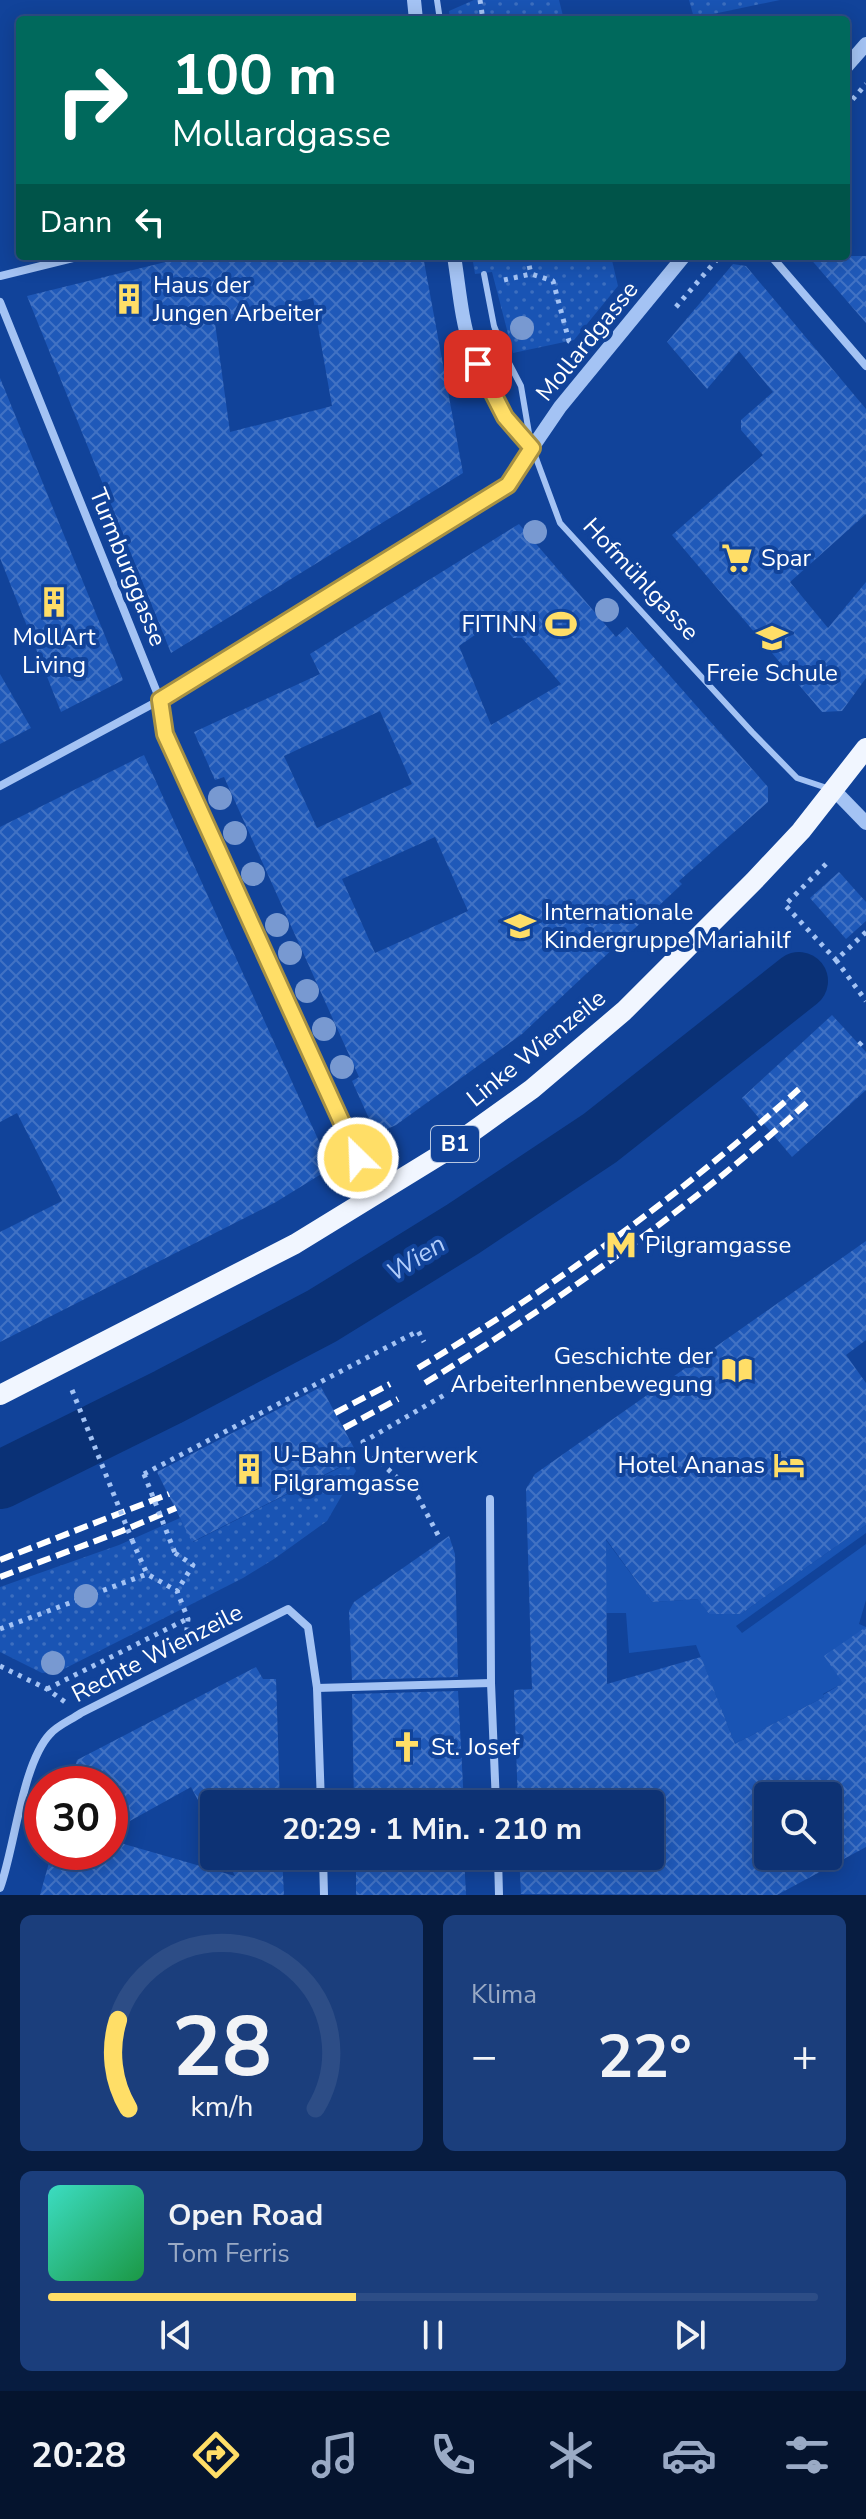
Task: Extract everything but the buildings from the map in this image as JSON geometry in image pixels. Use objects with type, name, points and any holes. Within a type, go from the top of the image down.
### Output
[{"type":"main road","name":"Linke Wienzeile","points":[[0,1395],[295,1244],[440,1155],[532,1089],[624,1011],[754,881],[801,831],[866,748]]},
{"type":"street","points":[[850,62],[866,44]]},
{"type":"street","points":[[0,276],[65,260]]},
{"type":"street","name":"Hofmühlgasse","points":[[455,260],[470,346],[505,417],[532,448]]},
{"type":"street","name":"Mollardgasse","points":[[0,786],[160,700],[508,485],[560,407],[681,260]]},
{"type":"street","points":[[774,260],[866,366]]},
{"type":"street","name":"Turmburggasse","points":[[0,302],[160,700],[165,734],[358,1158],[378,1194]]},
{"type":"street","points":[[834,790],[864,820]]},
{"type":"street","points":[[490,1499],[491,1683],[495,1790]]},
{"type":"street","name":"Rechte Wienzeile","points":[[0,1888],[30,1774],[39,1750],[54,1729],[288,1609],[308,1627],[317,1688]]},
{"type":"street","points":[[321,1790],[317,1688],[491,1683]]},
{"type":"street","points":[[323,1870],[324,1895]]},
{"type":"street","points":[[498,1870],[499,1895]]},
{"type":"lane","points":[[484,274],[494,326],[521,386],[532,448]]},
{"type":"lane","name":"Hofmühlgasse","points":[[532,448],[560,523],[797,778],[834,790]]},
{"type":"path","points":[[850,102],[866,84]]},
{"type":"path","points":[[528,260],[531,274]]},
{"type":"path","points":[[506,294],[503,279],[531,274],[553,281],[569,341],[574,345]]},
{"type":"path","points":[[826,864],[785,905],[836,960],[866,1001]]},
{"type":"path","points":[[836,960],[866,932]]},
{"type":"path","points":[[859,1045],[866,1038]]},
{"type":"path","points":[[177,1591],[193,1565],[175,1553],[144,1474],[418,1331],[424,1342]]},
{"type":"path","points":[[72,1390],[147,1574],[177,1591],[188,1619],[185,1661]]},
{"type":"path","points":[[438,1535],[418,1497],[366,1449],[363,1442],[446,1394]]},
{"type":"path","points":[[0,1629],[147,1574]]},
{"type":"path","points":[[0,1666],[47,1689],[188,1619]]},
{"type":"shaded area","points":[[474,0],[559,0],[563,16],[450,16],[449,11]]},
{"type":"shaded area","points":[[689,0],[780,0],[704,16],[693,16]]},
{"type":"shaded area","points":[[473,260],[612,260],[618,286],[574,340],[513,353],[492,272],[475,274]]},
{"type":"shaded area","points":[[351,1462],[356,1471],[327,1521],[243,1578],[58,1672],[42,1673],[0,1652],[0,1587],[119,1545],[180,1518],[193,1542]]},
{"type":"shaded area","points":[[866,1525],[866,1533],[736,1626],[742,1633],[866,1544],[866,1600],[859,1624],[866,1627],[866,1671],[735,1744],[696,1645],[629,1653],[626,1613],[606,1613],[603,1536],[652,1602],[699,1599],[709,1614],[741,1614]]},
{"type":"waterway","name":"Wien","points":[[0,1480],[322,1316],[463,1229],[600,1138],[799,981]]},
{"type":"railway","points":[[418,1368],[518,1305],[615,1238],[709,1166],[799,1089]]},
{"type":"railway","points":[[425,1383],[576,1285],[672,1215],[810,1100]]},
{"type":"railway","points":[[335,1413],[390,1384]]},
{"type":"railway","points":[[344,1428],[398,1399]]},
{"type":"railway","points":[[0,1560],[169,1494]]},
{"type":"railway","points":[[0,1577],[176,1508]]},
{"type":"place","name":"Haus der Jungen Arbeiter","points":[[129,299]]},
{"type":"place","name":"Spar","points":[[737,558]]},
{"type":"place","name":"MollArt Living","points":[[54,602]]},
{"type":"place","name":"FITINN","points":[[561,624]]},
{"type":"place","name":"Freie Schule","points":[[772,638]]},
{"type":"place","name":"Internationale Kindergruppe Mariahilf","points":[[520,926]]},
{"type":"place","name":"Pilgramgasse","points":[[621,1245]]},
{"type":"place","name":"Geschichte der ArbeiterInnenbewegung","points":[[737,1370]]},
{"type":"place","name":"Hotel Ananas","points":[[789,1465]]},
{"type":"place","name":"U-Bahn Unterwerk Pilgramgasse","points":[[249,1469]]},
{"type":"place","name":"St. Josef","points":[[407,1747]]},
{"type":"route","points":[[358,1158],[165,734],[160,700],[508,485],[532,448],[505,417],[478,364]]}]
